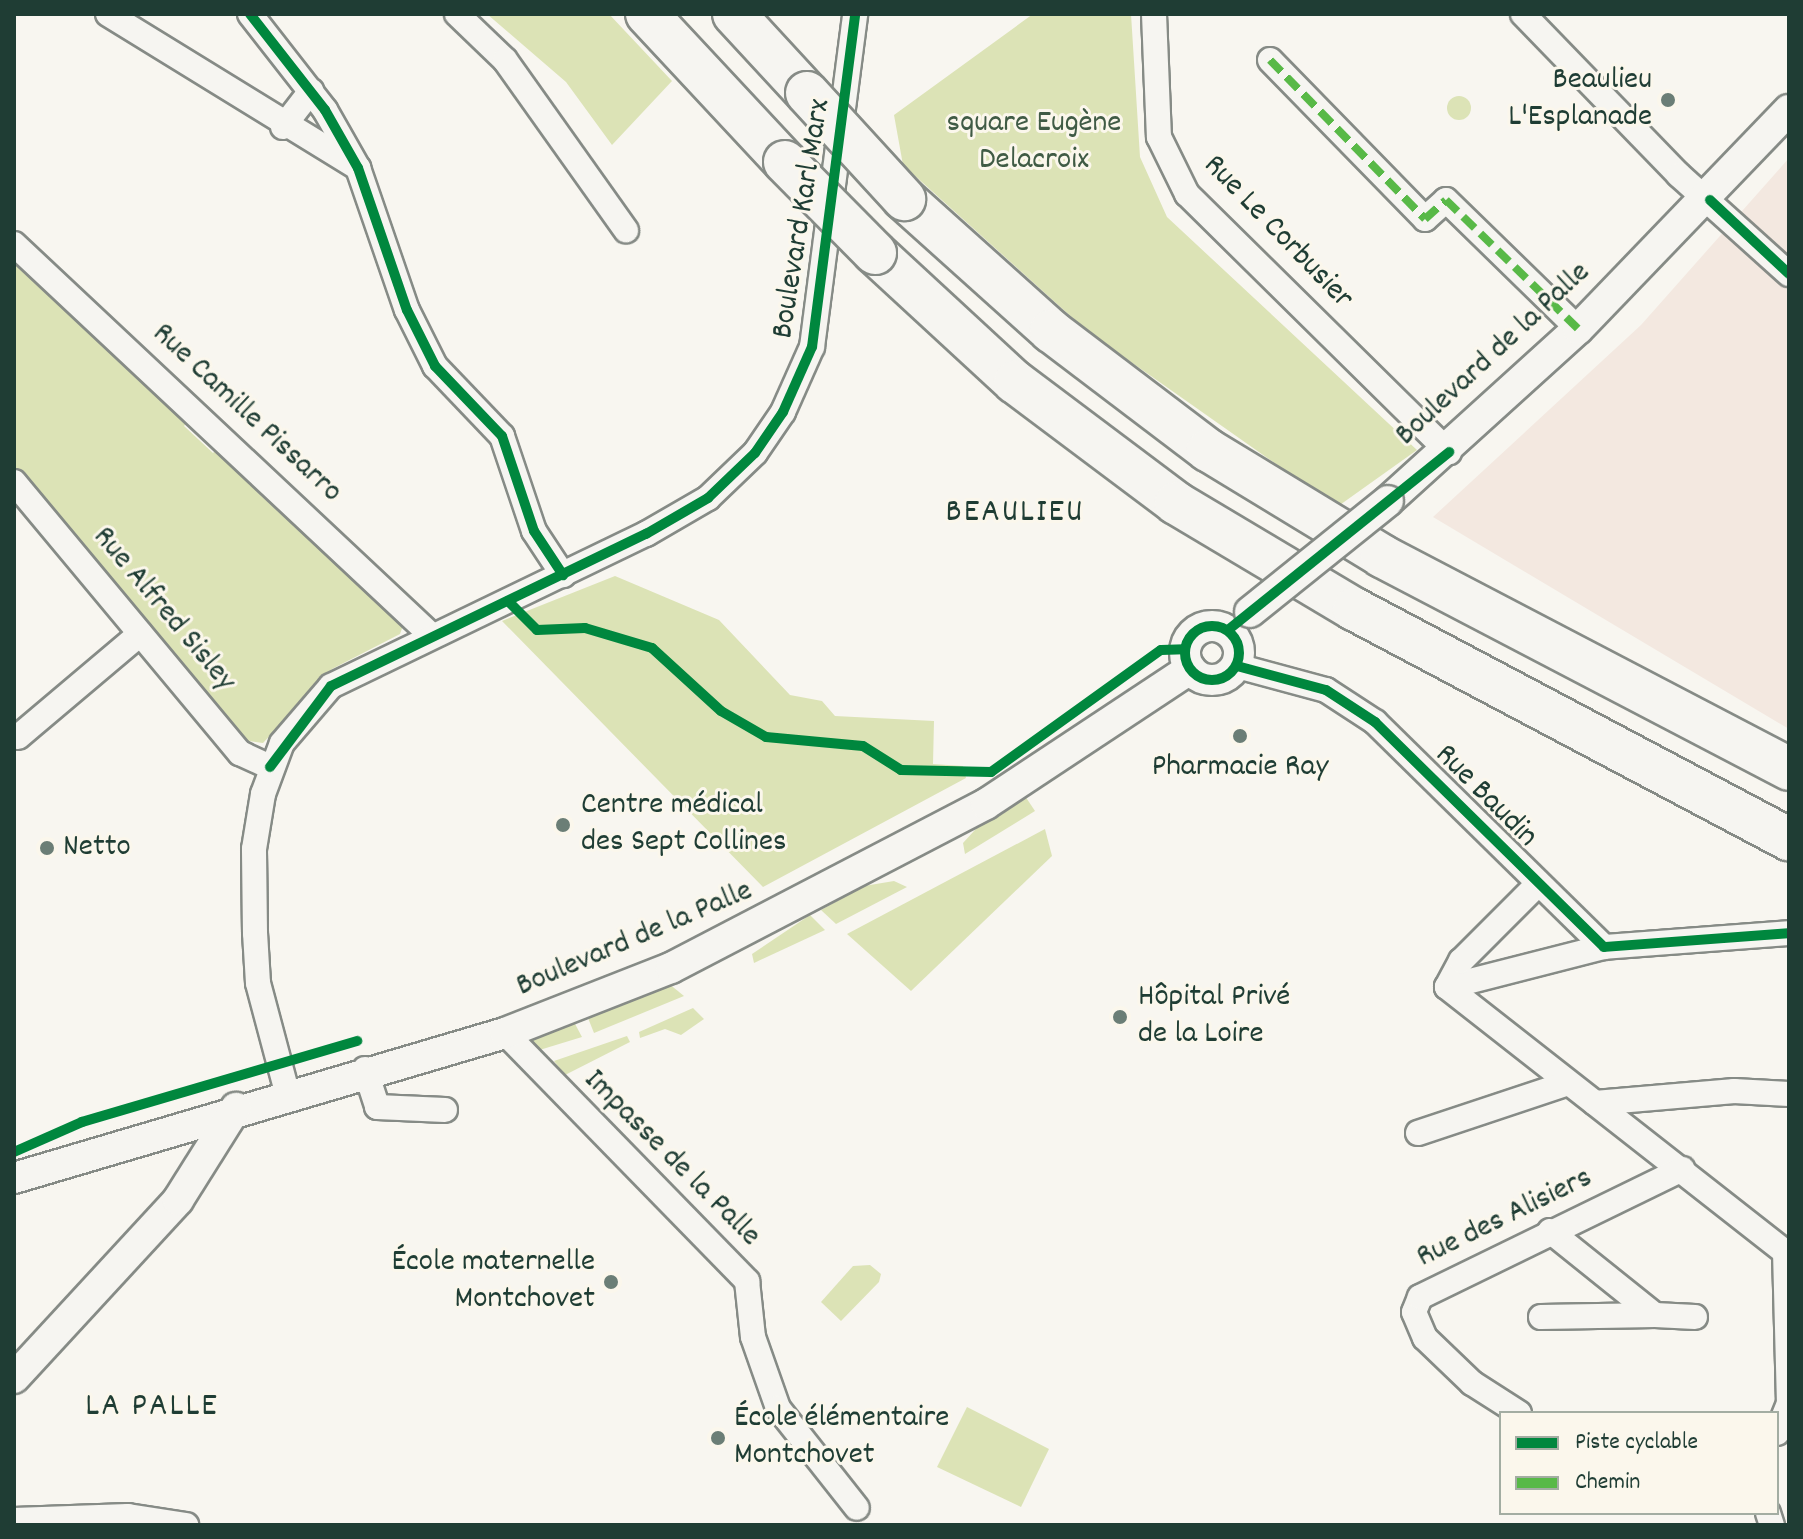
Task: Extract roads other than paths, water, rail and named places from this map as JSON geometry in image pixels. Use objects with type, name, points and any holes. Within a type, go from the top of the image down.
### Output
[{"type":"highway","points":[[647,14],[875,253],[1015,382],[1176,503],[1354,609],[1789,839]]},
{"type":"highway","points":[[734,14],[904,199],[1051,331],[1208,450],[1382,556],[1789,769]]},
{"type":"street","points":[[108,14],[283,127],[358,168]]},
{"type":"street","points":[[250,14],[311,91],[358,168],[407,310],[435,366],[502,436],[534,531],[563,575]]},
{"type":"street","points":[[457,14],[505,60],[626,230]]},
{"type":"street","name":"Boulevard Karl Marx","points":[[287,1092],[258,983],[255,933],[254,849],[270,767],[331,686],[431,635],[563,575],[708,498],[755,453],[783,412],[812,347],[827,275],[855,14]]},
{"type":"street","name":"Rue Le Corbusier","points":[[1154,14],[1159,137],[1187,194],[1449,452]]},
{"type":"street","points":[[1523,14],[1789,274]]},
{"type":"street","points":[[1270,60],[1425,219],[1446,200],[1578,329]]},
{"type":"street","points":[[283,127],[311,91]]},
{"type":"street","name":"Boulevard de la Palle","points":[[1239,621],[1449,452],[1710,200],[1789,110]]},
{"type":"street","name":"Rue Camille Pissarro","points":[[14,244],[431,635]]},
{"type":"street","name":"Rue Alfred Sisley","points":[[14,482],[240,753],[270,767]]},
{"type":"street","points":[[1239,621],[1237,666],[1218,681],[1190,669],[1189,637],[1206,626],[1239,621]]},
{"type":"street","points":[[18,737],[140,634]]},
{"type":"street","name":"Rue Baudin","points":[[1237,666],[1326,690],[1375,722],[1536,886],[1604,947]]},
{"type":"street","name":"Boulevard de la Palle","points":[[14,1178],[287,1092],[505,1033],[671,968],[806,904],[986,804],[1190,669]]},
{"type":"street","points":[[1447,987],[1461,961],[1536,886]]},
{"type":"street","points":[[1447,987],[1604,947],[1789,933]]},
{"type":"street","points":[[1447,987],[1787,1253],[1789,1404],[1779,1428]]},
{"type":"street","name":"Impasse de la Palle","points":[[505,1033],[747,1281],[753,1337],[778,1408],[857,1508]]},
{"type":"street","points":[[365,1069],[377,1107],[445,1110]]},
{"type":"street","points":[[1418,1133],[1568,1083]]},
{"type":"street","points":[[1595,1103],[1719,1091],[1789,1094]]},
{"type":"street","points":[[14,1378],[178,1200],[236,1108]]},
{"type":"street","name":"Rue des Alisiers","points":[[1516,1411],[1442,1356],[1414,1312],[1427,1289],[1682,1169]]},
{"type":"street","points":[[1550,1231],[1655,1315]]},
{"type":"street","points":[[1541,1317],[1695,1317]]},
{"type":"street","points":[[14,1520],[128,1516],[186,1525]]},
{"type":"place","name":"Beaulieu L'Esplanade","points":[[1668,100]]},
{"type":"place","name":"Pharmacie Ray","points":[[1240,736]]},
{"type":"place","name":"Centre médical des Sept Collines","points":[[563,825]]},
{"type":"place","name":"Netto","points":[[47,848]]},
{"type":"place","name":"Hôpital Privé de la Loire","points":[[1120,1017]]},
{"type":"place","name":"École maternelle Montchovet","points":[[611,1282]]},
{"type":"place","name":"École élémentaire Montchovet","points":[[718,1438]]},
{"type":"district","name":"BEAULIEU","points":[[1015,514]]},
{"type":"district","name":"LA PALLE","points":[[152,1408]]},
{"type":"park label","name":"square Eugène Delacroix","points":[[1034,144]]}]
